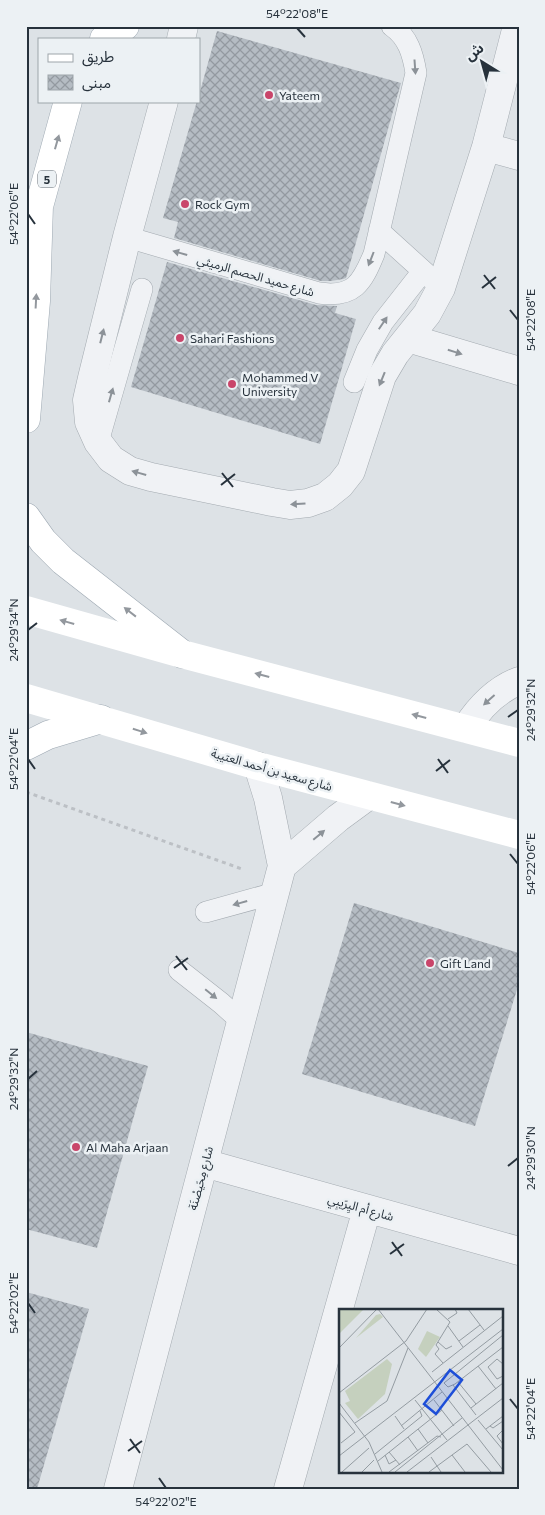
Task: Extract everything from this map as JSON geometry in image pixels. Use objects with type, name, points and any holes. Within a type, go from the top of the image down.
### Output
[{"type":"main road","points":[[86,38],[90,26]]},
{"type":"main road","points":[[106,38],[125,26]]},
{"type":"main road","name":"5","points":[[26,257],[68,102]]},
{"type":"main road","points":[[26,419],[36,309],[39,205]]},
{"type":"main road","points":[[26,517],[43,541],[63,561],[182,654]]},
{"type":"main road","points":[[26,610],[182,654],[519,743]]},
{"type":"main road","name":"شارع سعيد بن أحمد العتيبة","points":[[26,698],[258,766],[519,835]]},
{"type":"main road","points":[[26,746],[48,735],[101,719]]},
{"type":"street","points":[[164,102],[127,237],[87,400],[89,422],[98,442],[111,459],[130,471],[272,502],[290,505],[308,504],[325,497],[340,485],[351,471],[382,376],[395,354],[427,314],[432,279],[486,147],[517,26]]},
{"type":"street","points":[[486,147],[519,156]]},
{"type":"street","points":[[408,338],[519,371]]},
{"type":"street","points":[[466,728],[478,710],[489,700],[519,681]]},
{"type":"street","name":"شارع مِحَيصْنَة","points":[[118,1489],[278,880],[268,798],[258,766]]},
{"type":"street","points":[[278,880],[338,818],[368,796]]},
{"type":"street","name":"شارع أم اليِرَيبِي","points":[[204,1163],[519,1250]]},
{"type":"street","points":[[339,1309],[368,1209]]},
{"type":"street","points":[[288,1489],[339,1310]]},
{"type":"lane","name":"شارع حميد الحصم الرميثي","points":[[127,237],[280,283],[331,295],[345,292],[356,286],[364,277],[374,254],[416,73],[414,56],[407,42],[392,26]]},
{"type":"lane","points":[[354,382],[366,350],[383,322],[432,279],[379,231]]},
{"type":"lane","points":[[98,442],[142,289]]},
{"type":"lane","points":[[206,912],[278,880]]},
{"type":"lane","points":[[179,970],[241,1021]]},
{"type":"path","points":[[26,792],[278,880]]},
{"type":"building","points":[[217,31],[401,83],[346,278],[321,281],[174,238],[178,222],[163,218],[197,102],[200,102],[200,91]]},
{"type":"building","points":[[167,262],[316,305],[337,306],[335,313],[356,319],[320,444],[131,387]]},
{"type":"building","points":[[354,903],[519,953],[519,983],[475,1126],[302,1074]]},
{"type":"building","name":"Al Maha Arjaan","points":[[26,1032],[148,1066],[97,1248],[26,1229]]},
{"type":"building","points":[[26,1292],[89,1309],[37,1489],[26,1489]]},
{"type":"place","name":"Yateem","points":[[269,95]]},
{"type":"place","name":"Rock Gym","points":[[185,204]]},
{"type":"place","name":"Sahari Fashions","points":[[180,338]]},
{"type":"place","name":"Mohammed V University","points":[[232,384]]},
{"type":"place","name":"Gift Land","points":[[430,963]]},
{"type":"place","name":"Al Maha Arjaan","points":[[76,1147]]}]
